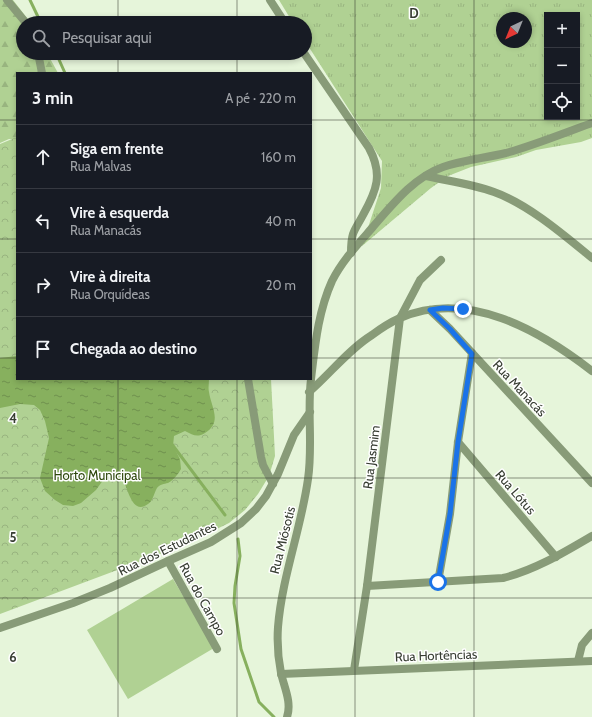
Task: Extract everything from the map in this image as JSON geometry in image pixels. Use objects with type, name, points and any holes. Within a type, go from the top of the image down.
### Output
[{"type":"street","points":[[6,0],[20,16]]},
{"type":"street","points":[[270,0],[280,16]]},
{"type":"street","points":[[39,60],[42,72]]},
{"type":"street","points":[[309,60],[369,148],[375,159],[377,167],[376,187],[373,197],[353,233],[351,253]]},
{"type":"street","name":"Rua Miósotis","points":[[312,371],[317,330],[325,300],[333,281],[351,253],[392,205],[412,187],[426,176],[443,167],[507,152],[592,123]]},
{"type":"street","points":[[426,176],[494,192],[514,201],[538,216],[592,258]]},
{"type":"street","name":"Rua Jasmim","points":[[354,670],[367,586],[400,318],[420,280],[441,260]]},
{"type":"street","points":[[309,392],[355,348],[371,335],[400,318],[443,308],[479,311],[498,317],[544,337],[569,353],[592,371]]},
{"type":"street","name":"Rua Manacás","points":[[430,310],[450,329],[592,483]]},
{"type":"street","points":[[438,582],[450,514],[458,442],[472,354]]},
{"type":"street","points":[[248,380],[261,457],[263,465],[273,484]]},
{"type":"street","name":"Rua Miósotis","points":[[287,717],[289,707],[281,674],[278,652],[278,628],[284,582],[301,515],[308,478],[310,412],[309,392],[311,380]]},
{"type":"street","name":"Rua dos Estudantes","points":[[0,628],[73,603],[110,588],[211,542],[241,523],[256,509],[273,484],[294,435],[310,412]]},
{"type":"street","name":"Rua Lótus","points":[[458,442],[556,557]]},
{"type":"street","points":[[367,586],[503,578],[516,575],[556,557],[592,536]]},
{"type":"street","name":"Rua do Campo","points":[[168,561],[217,649]]},
{"type":"street","points":[[578,661],[582,645],[592,633]]},
{"type":"street","name":"Rua Hortências","points":[[281,674],[592,661]]},
{"type":"green space","points":[[0,0],[13,0],[26,16],[16,16],[16,60],[51,60],[57,72],[16,72],[16,140],[9,139],[0,143]]},
{"type":"green space","points":[[279,0],[592,0],[592,138],[581,142],[536,150],[516,157],[471,167],[448,176],[431,188],[362,246],[381,188],[382,161],[312,52],[312,16],[289,16]]},
{"type":"green space","name":"Horto Municipal","points":[[16,137],[16,380],[271,380],[275,456],[269,476],[258,494],[245,510],[229,523],[184,545],[0,614],[0,144]]},
{"type":"green space","points":[[173,579],[214,648],[128,699],[87,630]]},
{"type":"water","points":[[16,356],[16,380],[209,380],[210,398],[215,419],[214,424],[205,433],[197,436],[185,431],[174,436],[173,446],[180,459],[181,469],[172,480],[158,487],[151,501],[143,507],[134,504],[123,480],[114,472],[106,476],[96,490],[81,503],[73,506],[63,505],[45,491],[40,478],[49,438],[45,421],[40,410],[34,405],[20,404],[0,408],[0,358]]},
{"type":"waterway","points":[[30,0],[38,16]]},
{"type":"waterway","points":[[59,60],[65,72]]},
{"type":"waterway","points":[[171,443],[225,515]]},
{"type":"waterway","points":[[238,539],[240,556],[234,603],[241,649],[259,702],[274,717]]},
{"type":"route","points":[[438,582],[450,514],[458,442],[472,354],[450,329],[430,310],[443,308],[463,309]]}]
